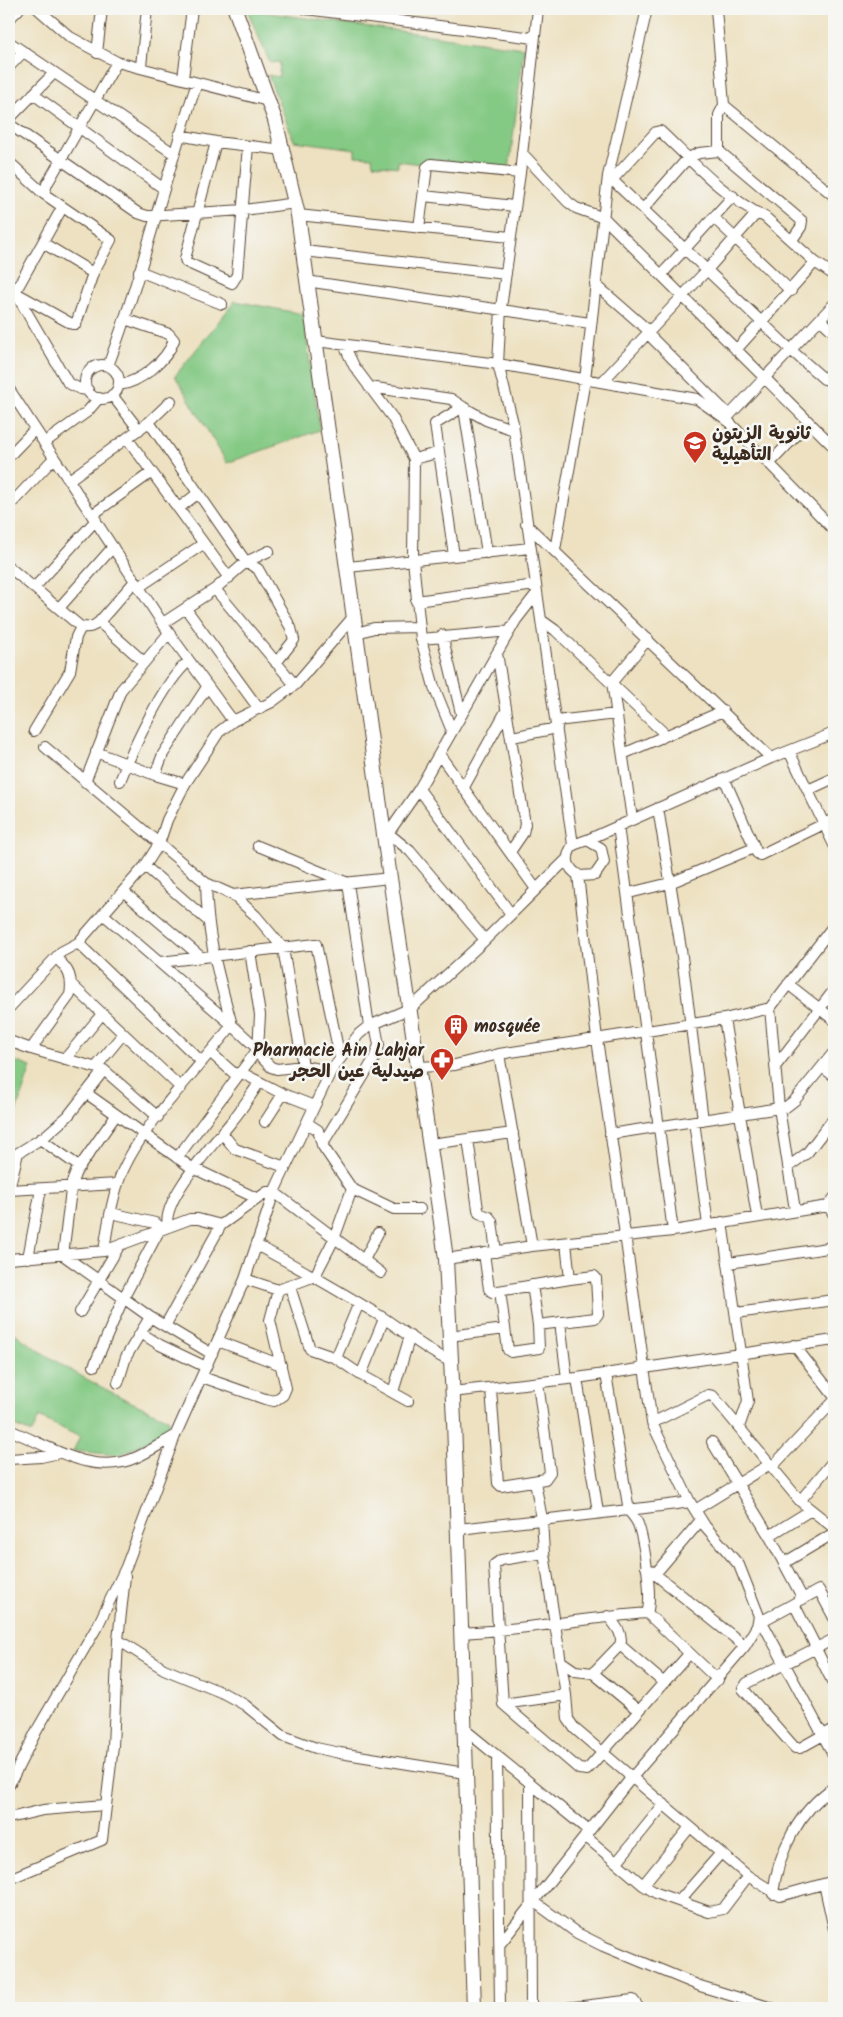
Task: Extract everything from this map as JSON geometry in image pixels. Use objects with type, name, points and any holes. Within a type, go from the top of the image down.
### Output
[{"type":"main road","points":[[235,9],[284,150],[297,209],[386,836],[390,878],[411,1008],[446,1259],[459,1529],[465,1773],[474,2008]]},
{"type":"street","points":[[9,19],[19,9]]},
{"type":"street","points":[[38,9],[70,37],[117,62],[141,66],[197,83],[268,101]]},
{"type":"street","points":[[97,53],[102,9]]},
{"type":"street","points":[[141,66],[147,9]]},
{"type":"street","points":[[183,78],[192,9]]},
{"type":"street","points":[[306,9],[370,13],[534,38]]},
{"type":"street","points":[[9,1785],[12,1767],[98,1626],[126,1568],[175,1436],[258,1246],[274,1192],[331,1071],[359,1034],[372,1025],[411,1008],[485,940],[567,859],[573,845],[514,430],[498,364],[501,308],[520,173],[538,9]]},
{"type":"street","points":[[555,550],[585,380],[590,323],[610,178],[648,9]]},
{"type":"street","points":[[716,9],[724,105],[719,115],[719,152]]},
{"type":"street","points":[[9,42],[173,153]]},
{"type":"street","points":[[9,67],[23,52]]},
{"type":"street","points":[[44,194],[47,184],[62,161],[117,62]]},
{"type":"street","points":[[9,119],[54,73]]},
{"type":"street","points":[[108,366],[125,319],[173,153],[197,83]]},
{"type":"street","points":[[33,94],[164,189]]},
{"type":"street","points":[[724,105],[834,196]]},
{"type":"street","points":[[9,124],[138,213],[156,216],[198,211],[297,209],[419,228],[510,238]]},
{"type":"street","points":[[610,178],[658,131],[732,196],[756,214],[765,217],[816,262],[834,275]]},
{"type":"street","points":[[179,135],[216,142],[284,150]]},
{"type":"street","points":[[216,142],[184,259],[186,262],[232,283],[237,275],[248,146]]},
{"type":"street","points":[[644,208],[688,158],[698,153],[719,152],[802,220],[803,224],[792,240]]},
{"type":"street","points":[[522,153],[568,202],[576,208],[604,218],[834,447]]},
{"type":"street","points":[[419,228],[427,167],[431,164],[520,173]]},
{"type":"street","points":[[11,168],[62,208],[111,240],[93,273],[79,320],[76,324],[12,291]]},
{"type":"street","points":[[610,178],[644,208],[792,351],[824,379],[828,380],[834,376]]},
{"type":"street","points":[[424,196],[514,206]]},
{"type":"street","points":[[662,274],[732,196]]},
{"type":"street","points":[[12,291],[43,243],[62,208]]},
{"type":"street","points":[[602,382],[707,270],[756,214]]},
{"type":"street","points":[[714,218],[791,291]]},
{"type":"street","points":[[43,243],[93,273]]},
{"type":"street","points":[[304,252],[506,274]]},
{"type":"street","points":[[736,350],[816,262]]},
{"type":"street","points":[[139,271],[222,304]]},
{"type":"street","points":[[306,281],[501,308],[590,323]]},
{"type":"street","points":[[595,284],[648,332],[728,417],[769,464],[834,530]]},
{"type":"street","points":[[12,291],[68,382],[80,389],[88,390],[99,398]]},
{"type":"street","points":[[728,417],[792,351],[834,304]]},
{"type":"street","points":[[119,384],[127,383],[150,370],[165,355],[174,340],[169,334],[125,319]]},
{"type":"street","points":[[821,320],[834,332]]},
{"type":"street","points":[[316,341],[498,364],[697,399],[728,417]]},
{"type":"street","points":[[344,345],[347,355],[392,417],[414,460],[413,560],[419,627],[434,687],[452,731]]},
{"type":"street","points":[[44,443],[87,412],[99,398],[112,395],[119,384],[117,373],[108,366],[98,365],[89,370],[86,380],[88,390]]},
{"type":"street","points":[[369,387],[451,399],[463,408],[486,420],[514,430]]},
{"type":"street","points":[[9,388],[169,633],[233,721]]},
{"type":"street","points":[[112,395],[139,430]]},
{"type":"street","points":[[69,480],[139,430],[172,402]]},
{"type":"street","points":[[454,556],[437,453],[435,424],[463,408]]},
{"type":"street","points":[[463,408],[487,553]]},
{"type":"street","points":[[149,422],[197,494],[246,562],[258,569],[293,634],[294,640],[276,663]]},
{"type":"street","points":[[769,464],[809,422]]},
{"type":"street","points":[[9,456],[35,429]]},
{"type":"street","points":[[127,438],[229,578]]},
{"type":"street","points":[[414,460],[437,453]]},
{"type":"street","points":[[9,506],[54,458]]},
{"type":"street","points":[[34,588],[94,517],[152,472]]},
{"type":"street","points":[[179,508],[197,494]]},
{"type":"street","points":[[526,524],[771,758]]},
{"type":"street","points":[[9,567],[81,627],[94,626],[137,584],[204,544]]},
{"type":"street","points":[[58,608],[113,547]]},
{"type":"street","points":[[348,567],[530,548]]},
{"type":"street","points":[[163,623],[215,590],[246,562],[269,550]]},
{"type":"street","points":[[416,601],[536,589]]},
{"type":"street","points":[[485,940],[410,851],[386,836],[419,789],[536,589]]},
{"type":"street","points":[[215,590],[295,685]]},
{"type":"street","points":[[186,609],[259,709]]},
{"type":"street","points":[[9,1008],[56,958],[78,943],[145,866],[159,844],[167,820],[185,784],[212,740],[233,721],[284,695],[295,685],[354,616]]},
{"type":"street","points":[[541,620],[555,630],[612,682],[666,735]]},
{"type":"street","points":[[99,622],[144,662]]},
{"type":"street","points":[[34,731],[70,671],[76,637],[81,627]]},
{"type":"street","points":[[357,633],[374,628],[419,627]]},
{"type":"street","points":[[421,639],[442,635],[510,631]]},
{"type":"street","points":[[85,782],[121,690],[169,633]]},
{"type":"street","points":[[442,635],[462,713]]},
{"type":"street","points":[[632,819],[612,682],[648,639]]},
{"type":"street","points":[[497,653],[512,737],[524,824],[523,833],[510,852]]},
{"type":"street","points":[[120,781],[126,764],[172,679],[189,661]]},
{"type":"street","points":[[155,775],[163,754],[207,687]]},
{"type":"street","points":[[464,787],[506,711]]},
{"type":"street","points":[[623,754],[722,711]]},
{"type":"street","points":[[512,737],[556,725],[617,714]]},
{"type":"street","points":[[573,845],[725,780],[771,758],[834,733]]},
{"type":"street","points":[[45,747],[206,883],[233,895],[256,916],[283,948],[303,1066]]},
{"type":"street","points":[[790,751],[834,845]]},
{"type":"street","points":[[96,752],[155,775],[185,784]]},
{"type":"street","points":[[439,754],[536,889]]},
{"type":"street","points":[[808,790],[834,778]]},
{"type":"street","points":[[725,780],[754,848],[757,853],[762,855],[834,818]]},
{"type":"street","points":[[419,789],[511,914]]},
{"type":"street","points":[[658,808],[691,1024],[708,1225]]},
{"type":"street","points":[[618,826],[629,893],[658,1126],[674,1231]]},
{"type":"street","points":[[567,859],[569,866],[578,875],[588,877],[595,875],[604,862],[600,848],[587,840]]},
{"type":"street","points":[[258,846],[348,883]]},
{"type":"street","points":[[629,893],[670,883],[754,848]]},
{"type":"street","points":[[145,866],[207,920]]},
{"type":"street","points":[[578,875],[597,1039],[652,1423],[692,1506],[701,1520],[739,1565],[761,1619],[834,1756]]},
{"type":"street","points":[[233,895],[390,878]]},
{"type":"street","points":[[206,883],[207,920],[213,955],[232,1025]]},
{"type":"street","points":[[322,1145],[374,1059],[379,1045],[372,1025],[348,883]]},
{"type":"street","points":[[124,892],[201,957]]},
{"type":"street","points":[[103,914],[258,1049]]},
{"type":"street","points":[[419,1067],[455,1065],[499,1054],[724,1019],[770,1008],[834,925]]},
{"type":"street","points":[[78,943],[202,1062]]},
{"type":"street","points":[[160,962],[316,944],[340,1058]]},
{"type":"street","points":[[250,951],[260,1015],[258,1049],[261,1057],[270,1067],[277,1069],[303,1066],[331,1071]]},
{"type":"street","points":[[31,1050],[70,995],[72,985],[67,967],[56,958]]},
{"type":"street","points":[[788,984],[834,1020]]},
{"type":"street","points":[[72,985],[181,1088]]},
{"type":"street","points":[[775,1067],[834,990]]},
{"type":"street","points":[[770,1008],[779,1108],[795,1210]]},
{"type":"street","points":[[65,1059],[102,1014]]},
{"type":"street","points":[[724,1019],[757,1216]]},
{"type":"street","points":[[104,1251],[118,1184],[129,1160],[144,1135],[202,1062],[211,1054],[232,1025]]},
{"type":"street","points":[[118,1184],[9,1190],[14,1152],[40,1139],[68,1116],[86,1093],[123,1034]]},
{"type":"street","points":[[9,1041],[31,1050],[100,1068],[158,1118]]},
{"type":"street","points":[[177,1158],[258,1049]]},
{"type":"street","points":[[610,1134],[779,1108],[792,1104],[834,1052]]},
{"type":"street","points":[[211,1054],[239,1074],[314,1106]]},
{"type":"street","points":[[499,1054],[532,1246]]},
{"type":"street","points":[[822,1067],[834,1076]]},
{"type":"street","points":[[94,1366],[123,1299],[164,1229],[168,1213],[193,1168],[259,1083]]},
{"type":"street","points":[[86,1093],[193,1168],[256,1198]]},
{"type":"street","points":[[265,1122],[283,1094]]},
{"type":"street","points":[[63,1255],[72,1182],[80,1167],[116,1115]]},
{"type":"street","points":[[788,1167],[807,1153],[834,1118]]},
{"type":"street","points":[[307,1122],[318,1130],[322,1145],[352,1189],[394,1209],[420,1209]]},
{"type":"street","points":[[222,1133],[235,1148],[285,1167]]},
{"type":"street","points":[[430,1144],[512,1133]]},
{"type":"street","points":[[40,1139],[80,1167]]},
{"type":"street","points":[[468,1139],[479,1214],[492,1220],[496,1252]]},
{"type":"street","points":[[28,1258],[41,1189]]},
{"type":"street","points":[[245,1279],[278,1290],[315,1276],[334,1239],[352,1189]]},
{"type":"street","points":[[165,1326],[221,1225],[266,1192],[274,1192],[381,1273]]},
{"type":"street","points":[[446,1259],[532,1246],[674,1231],[831,1202],[834,1215]]},
{"type":"street","points":[[111,1213],[155,1223],[164,1229]]},
{"type":"street","points":[[9,1260],[118,1248],[164,1229],[198,1219],[221,1225]]},
{"type":"street","points":[[722,1222],[748,1401],[740,1427]]},
{"type":"street","points":[[364,1260],[378,1233]]},
{"type":"street","points":[[566,1243],[570,1279]]},
{"type":"street","points":[[258,1246],[315,1276],[384,1319],[424,1347],[450,1361]]},
{"type":"street","points":[[728,1264],[834,1247]]},
{"type":"street","points":[[80,1312],[118,1248]]},
{"type":"street","points":[[484,1254],[489,1289],[492,1292],[570,1279],[596,1278],[598,1314],[595,1318],[538,1325]]},
{"type":"street","points":[[63,1255],[98,1282],[150,1317],[212,1354]]},
{"type":"street","points":[[500,1291],[507,1349],[512,1352],[540,1347],[532,1285]]},
{"type":"street","points":[[290,1287],[310,1348],[336,1358],[361,1375],[408,1401]]},
{"type":"street","points":[[141,1333],[204,1372],[274,1401],[283,1395],[286,1388],[270,1320],[278,1290]]},
{"type":"street","points":[[736,1313],[834,1300]]},
{"type":"street","points":[[336,1358],[359,1303]]},
{"type":"street","points":[[118,1383],[126,1357],[150,1317]]},
{"type":"street","points":[[361,1375],[384,1319]]},
{"type":"street","points":[[560,1322],[598,1512]]},
{"type":"street","points":[[449,1336],[505,1329]]},
{"type":"street","points":[[393,1392],[410,1336]]},
{"type":"street","points":[[452,1392],[572,1379],[834,1340]]},
{"type":"street","points":[[218,1341],[281,1365]]},
{"type":"street","points":[[794,1345],[834,1396]]},
{"type":"street","points":[[606,1374],[629,1511],[638,1525],[646,1567],[650,1598],[647,1614]]},
{"type":"street","points":[[491,1389],[498,1483],[501,1486],[535,1482],[545,1479],[550,1468],[538,1383]]},
{"type":"street","points":[[652,1423],[711,1395],[740,1427],[800,1501],[834,1528]]},
{"type":"street","points":[[459,1529],[598,1512],[692,1506],[736,1485],[771,1465],[834,1402]]},
{"type":"street","points":[[9,1430],[58,1453],[86,1462],[125,1461],[137,1457],[175,1436]]},
{"type":"street","points":[[712,1442],[736,1485],[769,1536],[803,1598]]},
{"type":"street","points":[[9,1459],[41,1457],[58,1453]]},
{"type":"street","points":[[800,1501],[834,1460]]},
{"type":"street","points":[[535,1482],[542,1519],[544,1553],[562,1662],[568,1719],[572,1725],[748,1876],[773,1894],[785,1896],[829,1883],[834,1929]]},
{"type":"street","points":[[769,1536],[811,1510]]},
{"type":"street","points":[[655,1574],[701,1520]]},
{"type":"street","points":[[784,1563],[834,1533]]},
{"type":"street","points":[[544,1553],[501,1560],[496,1563],[504,1704],[582,1771],[587,1770],[689,1654]]},
{"type":"street","points":[[646,1567],[745,1646]]},
{"type":"street","points":[[9,1878],[102,1840],[113,1746],[118,1640],[126,1568]]},
{"type":"street","points":[[500,1944],[632,1777],[718,1680],[745,1646],[761,1619],[820,1590],[834,1616]]},
{"type":"street","points":[[794,1604],[834,1685]]},
{"type":"street","points":[[461,1633],[500,1631],[608,1616],[647,1614],[718,1680]]},
{"type":"street","points":[[593,1673],[620,1645],[622,1640],[618,1628],[608,1616]]},
{"type":"street","points":[[118,1640],[164,1669],[223,1693],[245,1705],[283,1736],[316,1748],[340,1753],[465,1773]]},
{"type":"street","points":[[834,1640],[747,1683],[743,1689],[795,1748],[800,1748],[834,1729]]},
{"type":"street","points":[[620,1645],[664,1683]]},
{"type":"street","points":[[562,1662],[575,1671],[593,1673],[638,1711]]},
{"type":"street","points":[[504,1704],[566,1695]]},
{"type":"street","points":[[464,1729],[530,1783],[587,1833],[616,1862],[643,1885],[656,1893],[709,1912],[723,1909],[748,1876]]},
{"type":"street","points":[[497,1756],[500,2008]]},
{"type":"street","points":[[530,1783],[531,2008]]},
{"type":"street","points":[[773,1894],[775,1877],[799,1819],[817,1798],[834,1787]]},
{"type":"street","points":[[616,1862],[664,1804]]},
{"type":"street","points":[[9,1818],[43,1810],[105,1805]]},
{"type":"street","points":[[643,1885],[690,1827]]},
{"type":"street","points":[[679,1901],[721,1853]]},
{"type":"street","points":[[531,1904],[577,1933],[603,1946],[700,1986],[772,2008]]},
{"type":"street","points":[[566,2008],[633,2000],[639,2005],[639,2008]]},
{"type":"green space","points":[[247,10],[524,48],[509,170],[431,159],[429,165],[398,161],[398,167],[373,164],[372,157],[355,156],[355,149],[294,141],[268,75],[279,77],[280,62],[270,63]]},
{"type":"green space","points":[[235,301],[303,314],[320,430],[227,463],[175,376]]},
{"type":"green space","points":[[9,1059],[31,1067],[14,1118],[9,1116]]},
{"type":"green space","points":[[9,1329],[46,1355],[85,1378],[126,1400],[168,1419],[168,1432],[119,1455],[73,1451],[80,1437],[39,1417],[32,1433],[9,1424]]},
{"type":"place","name":"ثانوية الزيتون التأهيلية","points":[[695,464]]},
{"type":"place","name":"mosquée","points":[[456,1047]]},
{"type":"place","name":"Pharmacie Ain Lahjar صيدلية عين الحجر","points":[[442,1081]]}]
